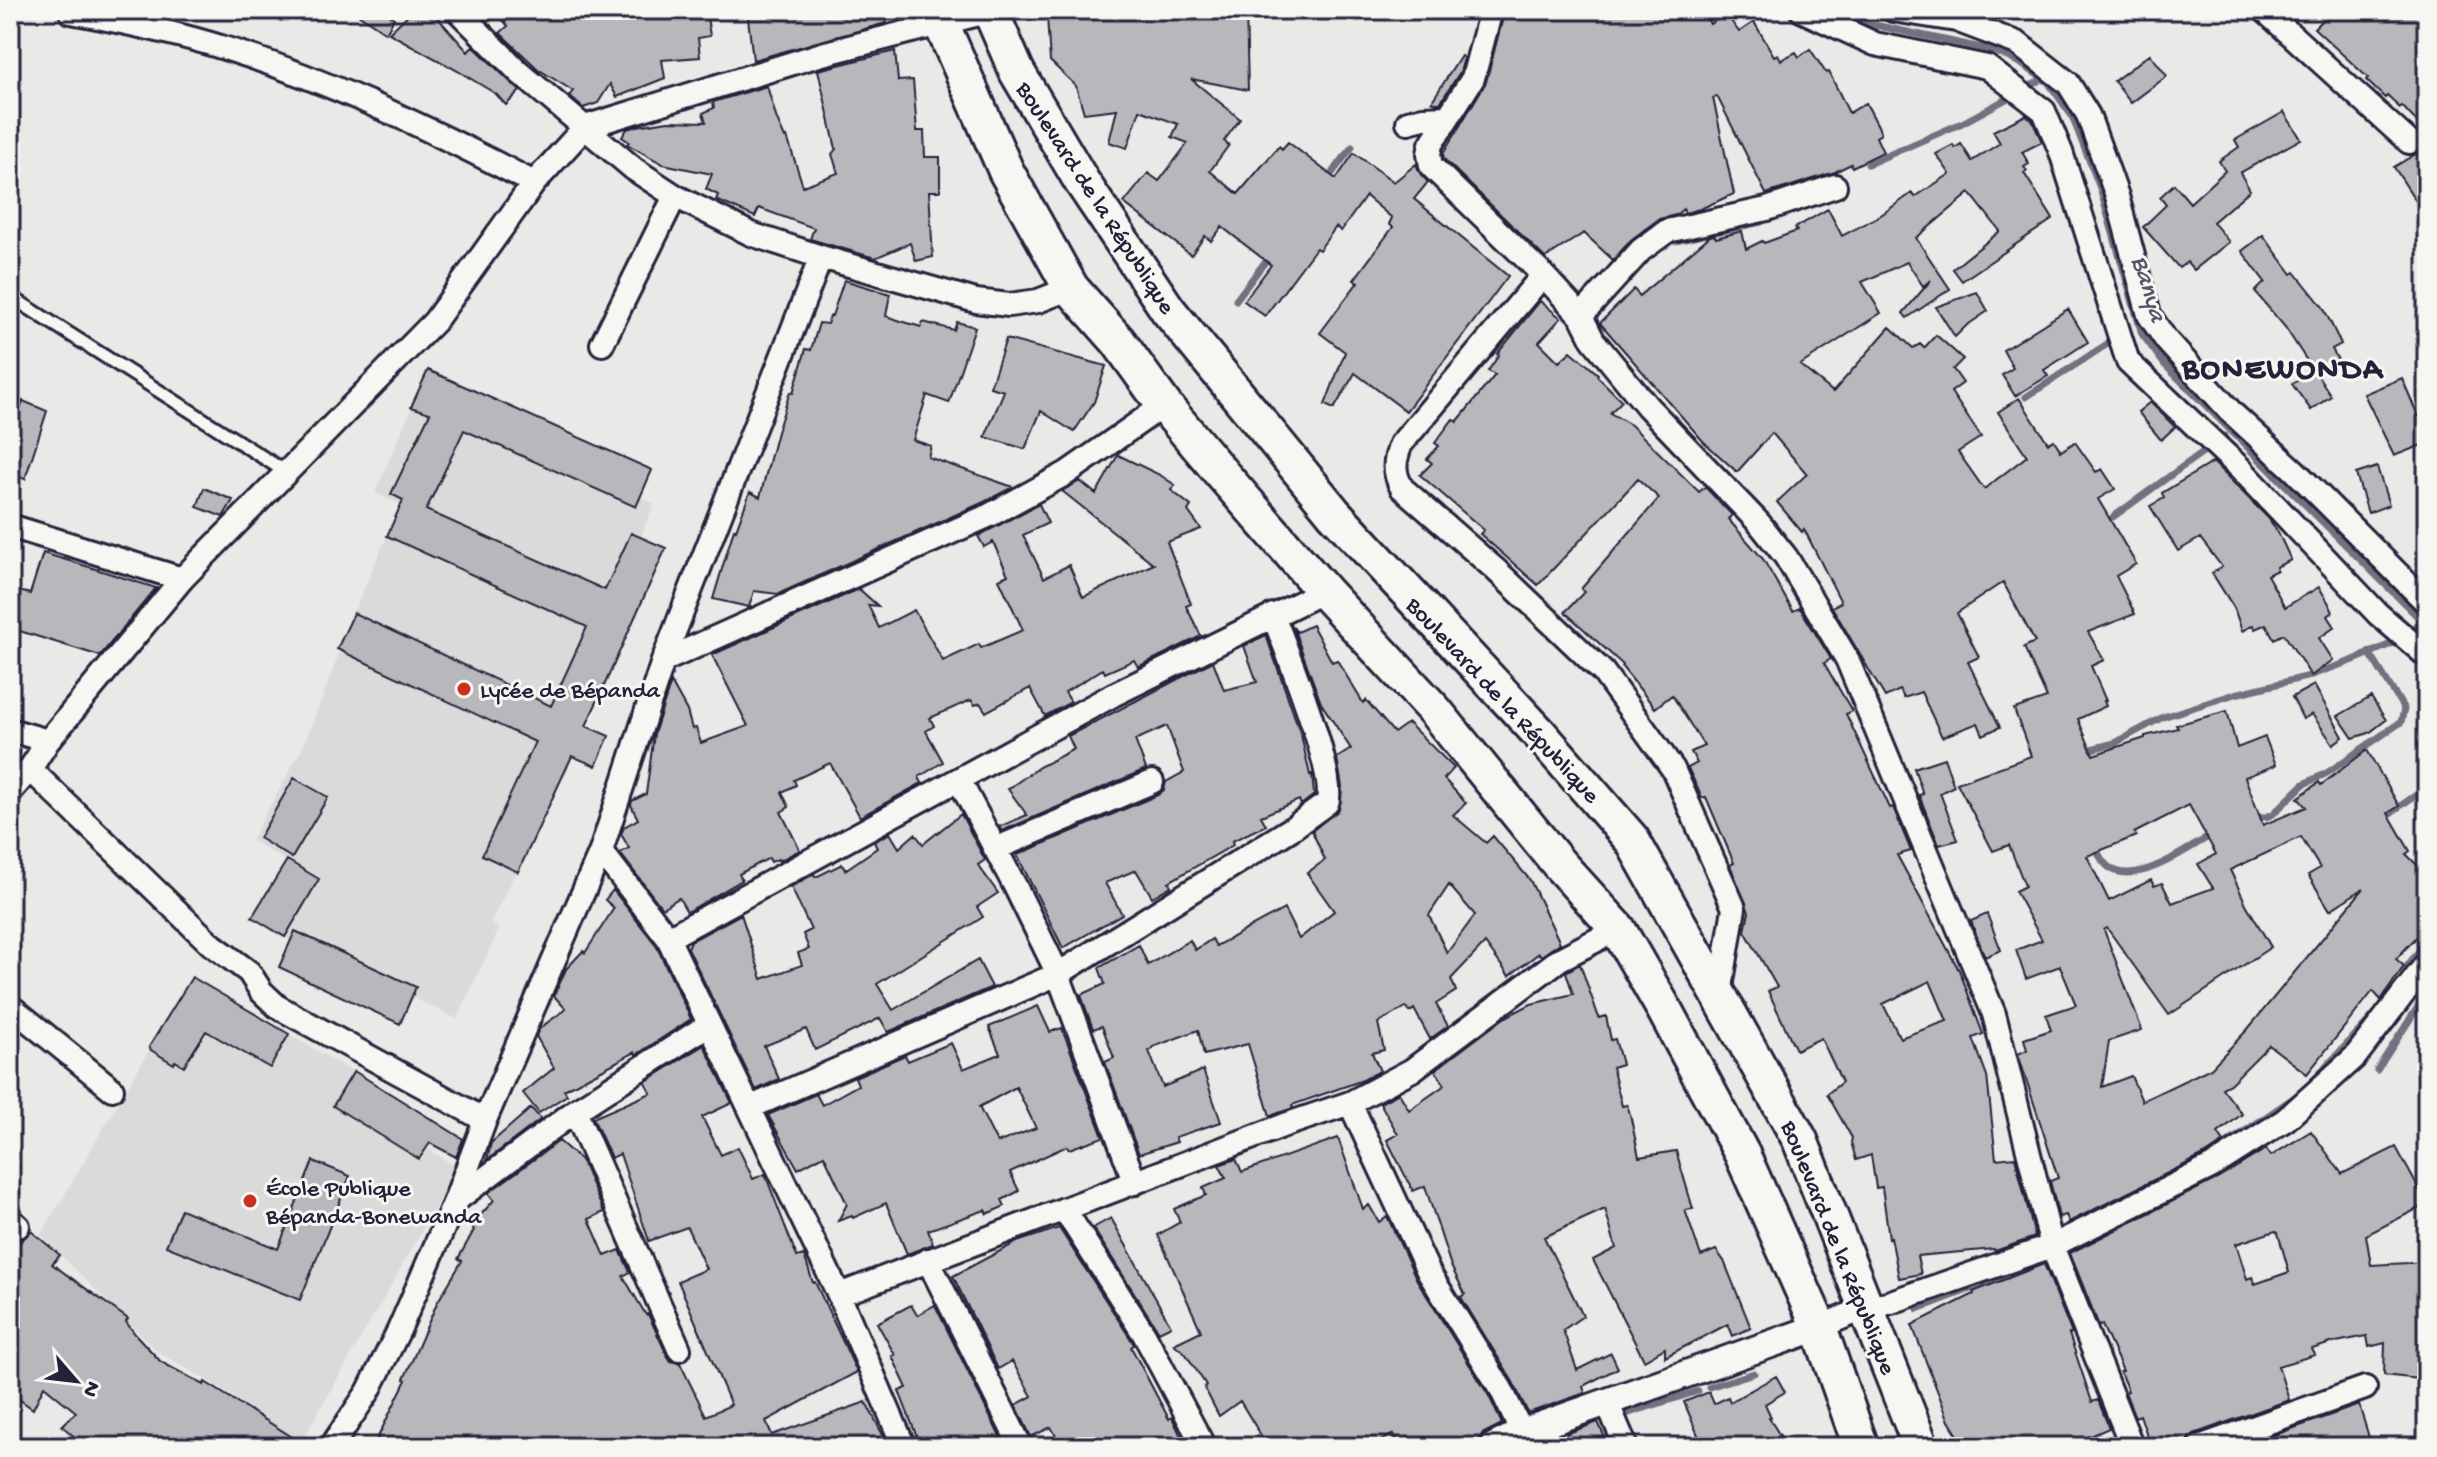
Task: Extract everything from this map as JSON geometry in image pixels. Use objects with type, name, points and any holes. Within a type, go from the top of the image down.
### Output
[{"type":"main road","name":"Boulevard de la République","points":[[992,10],[1017,72],[1066,154],[1168,310],[1334,513],[1538,732],[1632,840],[1800,1140],[1921,1447]]},
{"type":"main road","name":"Boulevard de la République","points":[[940,17],[1006,171],[1071,288],[1118,341],[1164,405],[1324,591],[1435,711],[1559,864],[1618,929],[1742,1154],[1819,1327],[1861,1447]]},
{"type":"street","points":[[457,10],[519,72],[634,169],[675,196],[751,234],[976,301],[1009,305],[1038,301],[1071,288]]},
{"type":"street","points":[[10,792],[48,741],[182,579],[435,321],[534,183],[585,127],[940,17],[992,10]]},
{"type":"street","points":[[1491,10],[1473,78],[1431,144],[1431,166],[1581,316],[1593,340],[1647,406],[1759,523],[1786,557],[1847,659],[1994,1014],[2052,1246],[2132,1447]]},
{"type":"street","points":[[1801,10],[1875,44],[1987,67],[2044,111],[2061,152],[2128,362],[2225,452],[2378,614],[2427,656]]},
{"type":"street","points":[[1893,10],[1958,15],[2017,43],[2068,83],[2088,115],[2117,196],[2149,315],[2166,340],[2232,413],[2295,471],[2427,603]]},
{"type":"street","points":[[2264,10],[2409,142]]},
{"type":"street","points":[[71,12],[153,29],[252,57],[392,114],[534,183]]},
{"type":"street","points":[[1408,122],[1447,117]]},
{"type":"street","points":[[1581,316],[1641,250],[1667,231],[1767,209],[1835,186]]},
{"type":"street","points":[[602,344],[675,196]]},
{"type":"street","points":[[331,1447],[368,1392],[393,1343],[601,851],[663,661],[821,257]]},
{"type":"street","points":[[1543,275],[1401,444],[1395,458],[1395,475],[1402,488],[1496,570],[1603,672],[1673,769],[1734,908],[1720,994]]},
{"type":"street","points":[[663,661],[990,515],[1067,473],[1164,405]]},
{"type":"street","points":[[10,526],[182,579]]},
{"type":"street","points":[[668,938],[1113,695],[1324,591]]},
{"type":"street","points":[[751,1107],[1058,974],[1291,829],[1329,800],[1323,764],[1307,708],[1273,615]]},
{"type":"street","points":[[10,730],[48,741]]},
{"type":"street","points":[[30,769],[210,943],[249,972],[261,991],[278,1007],[485,1120]]},
{"type":"street","points":[[959,780],[1058,974],[1135,1183]]},
{"type":"street","points":[[995,849],[1152,782]]},
{"type":"street","points":[[601,851],[668,938],[839,1295],[904,1447]]},
{"type":"street","points":[[839,1295],[1350,1103],[1412,1070],[1560,959],[1618,929]]},
{"type":"street","points":[[1493,1447],[1526,1440],[1607,1402],[1866,1308],[2052,1246],[2213,1166],[2285,1120],[2355,1057],[2427,963]]},
{"type":"street","points":[[10,1006],[112,1089]]},
{"type":"street","points":[[455,1201],[575,1111],[708,1025]]},
{"type":"street","points":[[1350,1103],[1429,1273],[1486,1362],[1526,1440]]},
{"type":"street","points":[[575,1111],[679,1349]]},
{"type":"street","points":[[1064,1209],[1144,1334],[1204,1447]]},
{"type":"street","points":[[928,1260],[1021,1447]]},
{"type":"street","points":[[2199,1447],[2365,1388]]},
{"type":"street","points":[[1607,1402],[1626,1447]]},
{"type":"lane","points":[[10,296],[286,472]]},
{"type":"shaded area","name":"Lycée de Bépanda","points":[[428,370],[652,470],[641,497],[654,503],[641,537],[666,548],[518,872],[490,924],[499,929],[457,1019],[412,997],[400,1024],[279,967],[291,941],[285,937],[286,861],[251,840],[304,745],[340,651],[337,649],[401,505],[375,493]]},
{"type":"shaded area","name":"École Publique Bépanda-Bonewanda","points":[[192,977],[441,1124],[426,1148],[458,1168],[301,1443],[220,1388],[158,1352],[41,1235]]},
{"type":"building","points":[[352,10],[382,10],[394,18],[386,33]]},
{"type":"building","points":[[413,10],[431,10],[468,52],[473,46],[520,91],[506,105],[496,94],[389,33]]},
{"type":"building","points":[[495,10],[584,10],[576,17],[644,10],[706,10],[710,36],[698,38],[700,57],[662,60],[665,78],[617,97],[610,84],[598,103],[583,108],[569,96],[573,91],[538,69],[500,33],[508,26]]},
{"type":"building","points":[[747,10],[885,10],[886,23],[753,60]]},
{"type":"building","points":[[1111,10],[1246,10],[1248,90],[1191,79],[1240,119],[1224,141],[1229,145],[1210,171],[1238,194],[1279,146],[1282,149],[1288,142],[1336,179],[1354,153],[1394,182],[1416,164],[1428,182],[1414,199],[1508,276],[1406,411],[1355,373],[1334,409],[1325,405],[1345,352],[1320,333],[1393,227],[1389,224],[1392,218],[1366,196],[1341,231],[1336,227],[1319,250],[1316,248],[1265,316],[1244,301],[1271,265],[1222,227],[1211,241],[1205,236],[1191,255],[1124,203],[1148,173],[1159,181],[1188,143],[1172,137],[1178,124],[1140,110],[1127,148],[1109,142],[1117,109],[1084,113],[1076,86],[1050,61],[1047,17]]},
{"type":"building","points":[[1505,10],[1703,10],[1710,24],[1726,14],[1739,32],[1754,22],[1774,56],[1778,54],[1781,60],[1796,52],[1799,57],[1810,49],[1826,73],[1829,72],[1849,113],[1866,103],[1881,134],[1876,137],[1883,152],[1852,167],[1851,164],[1766,194],[1717,96],[1713,98],[1734,194],[1700,209],[1685,213],[1683,209],[1676,215],[1659,219],[1632,239],[1613,260],[1584,233],[1545,258],[1444,159],[1443,154],[1486,82]]},
{"type":"building","points":[[2332,10],[2427,10],[2427,133],[2402,106],[2400,108],[2387,96],[2385,98],[2314,28]]},
{"type":"building","points":[[895,51],[898,81],[913,80],[917,131],[924,131],[925,157],[940,157],[940,191],[929,191],[933,257],[916,261],[910,243],[875,258],[810,239],[814,228],[759,208],[755,217],[716,200],[718,195],[706,189],[712,174],[663,164],[627,144],[629,142],[622,137],[627,129],[637,126],[668,121],[706,122],[703,113],[714,108],[713,102],[767,86],[803,186],[838,173],[832,154],[836,149],[818,70]]},
{"type":"building","points":[[2150,54],[2167,76],[2131,103],[2114,81]]},
{"type":"building","points":[[1461,56],[1464,58],[1460,72],[1440,103],[1432,101]]},
{"type":"building","points":[[2284,112],[2301,139],[2240,173],[2250,190],[2213,222],[2229,242],[2194,270],[2187,262],[2179,268],[2143,227],[2166,205],[2160,197],[2174,184],[2190,203],[2225,171],[2219,161],[2239,147],[2235,140]]},
{"type":"building","points":[[2026,115],[2032,120],[2042,142],[2022,152],[2029,164],[2024,167],[2027,171],[2024,173],[2053,219],[1962,281],[1953,269],[2000,231],[1970,193],[1916,238],[1950,289],[1907,318],[1903,313],[1931,280],[1923,286],[1907,262],[1862,282],[1881,313],[1800,365],[1833,392],[1890,327],[1913,348],[1920,344],[1924,348],[1936,335],[1963,359],[1953,369],[1963,383],[1951,392],[1981,437],[1958,452],[1984,489],[2027,456],[1998,412],[2019,398],[2048,443],[2054,440],[2061,451],[2075,442],[2096,472],[2102,469],[2115,489],[2098,499],[2136,564],[2116,576],[2135,614],[2088,632],[2104,660],[2091,666],[2106,701],[2106,706],[2078,719],[2093,755],[2178,728],[2176,725],[2227,711],[2237,748],[2265,737],[2276,765],[2245,777],[2263,825],[2306,807],[2298,798],[2319,782],[2321,785],[2367,750],[2399,806],[2388,813],[2410,851],[2406,854],[2427,875],[2427,926],[2396,959],[2404,966],[2381,1000],[2373,991],[2307,1074],[2269,1045],[2230,1084],[2222,1088],[2242,1114],[2218,1133],[2224,1142],[2206,1154],[2069,1222],[2066,1215],[2059,1217],[2050,1181],[2058,1178],[2018,1054],[2027,1050],[2024,1039],[2051,1030],[2046,1015],[2076,1005],[2060,966],[2026,979],[2016,950],[2042,940],[2015,891],[2025,886],[2009,845],[1993,851],[1957,783],[2031,756],[2014,709],[2047,698],[2024,647],[2035,642],[2003,582],[1957,613],[1979,657],[1968,662],[2000,727],[1983,735],[1978,723],[1942,737],[1921,692],[1904,698],[1900,690],[1885,697],[1832,607],[1841,602],[1804,529],[1802,532],[1777,502],[1807,474],[1772,433],[1737,472],[1703,441],[1600,323],[1634,289],[1639,296],[1710,236],[1716,238],[1742,231],[1746,249],[1797,231],[1795,228],[1828,209],[1842,236],[1881,215],[1912,193],[1915,197],[1950,174],[1936,154],[1961,144],[1972,161],[2000,143],[1993,131]],"holes":[[[2189,805],[2216,854],[2198,864],[2213,888],[2172,903],[2162,883],[2154,886],[2151,880],[2109,901],[2087,856],[2136,836],[2134,833]],[[2301,837],[2320,868],[2308,875],[2330,910],[2364,888],[2247,1030],[2211,1068],[2142,1101],[2131,1076],[2102,1087],[2109,1041],[2142,1030],[2104,930],[2107,928],[2169,1015],[2271,947],[2230,870]]]},
{"type":"building","points":[[2427,143],[2427,218],[2394,167],[2419,152]]},
{"type":"building","points":[[2263,235],[2292,274],[2295,272],[2323,307],[2341,344],[2332,349],[2338,360],[2315,371],[2331,396],[2311,410],[2292,384],[2313,370],[2285,327],[2255,292],[2265,282],[2242,251]]},
{"type":"building","points":[[844,280],[890,294],[886,316],[921,327],[923,322],[954,330],[957,322],[975,327],[949,403],[927,395],[913,440],[931,446],[928,457],[1013,487],[778,594],[754,591],[749,607],[713,599],[734,529],[750,492],[760,497],[777,432],[806,349],[811,350],[819,323],[827,324],[832,316]]},
{"type":"building","points":[[1977,292],[1988,311],[1955,337],[1936,307]]},
{"type":"building","points":[[1540,301],[1561,318],[1539,342],[1559,362],[1571,351],[1598,374],[1622,401],[1610,413],[1631,425],[1699,492],[1705,487],[1732,515],[1728,519],[1763,559],[1793,611],[1800,608],[1831,659],[1824,663],[1852,711],[1846,714],[1890,808],[1893,807],[1911,851],[1897,855],[1960,972],[1983,1034],[1973,1038],[1987,1076],[1996,1159],[2015,1157],[2035,1237],[1995,1251],[1917,1256],[1921,1274],[1899,1278],[1889,1238],[1882,1187],[1876,1188],[1871,1155],[1856,1160],[1852,1138],[1827,1094],[1842,1082],[1821,1038],[1796,1050],[1768,991],[1777,987],[1745,931],[1749,912],[1730,865],[1734,863],[1706,797],[1702,798],[1688,768],[1697,763],[1691,752],[1704,746],[1672,695],[1655,708],[1623,665],[1565,612],[1659,498],[1638,479],[1538,585],[1480,534],[1484,530],[1420,475],[1432,463],[1427,459],[1439,446],[1435,443],[1453,419],[1457,422],[1495,375],[1488,371],[1497,354]],"holes":[[[1930,981],[1947,1021],[1900,1038],[1883,1004]]]},
{"type":"building","points":[[2068,309],[2088,342],[2044,370],[2048,376],[2015,396],[2002,375],[2013,368],[2003,350]]},
{"type":"building","points":[[1006,339],[1106,366],[1094,402],[1074,432],[1041,411],[1025,449],[985,437],[1004,391],[990,387]]},
{"type":"building","points":[[428,370],[652,470],[636,507],[464,430],[426,510],[605,590],[631,533],[666,548],[586,726],[609,736],[596,766],[572,756],[518,872],[482,855],[535,742],[337,649],[354,613],[551,706],[587,627],[387,536],[403,500],[391,494],[430,413],[411,407]]},
{"type":"building","points":[[2402,378],[2418,416],[2427,413],[2427,443],[2394,456],[2364,394]]},
{"type":"building","points":[[23,401],[47,411],[25,479],[10,474],[10,440]]},
{"type":"building","points":[[2150,402],[2175,427],[2161,440],[2138,412]]},
{"type":"building","points":[[1118,455],[1175,485],[1171,490],[1191,506],[1188,511],[1201,529],[1167,542],[1191,604],[1186,606],[1201,636],[1138,667],[1134,660],[1105,673],[1103,669],[1065,692],[1071,702],[1045,716],[1030,688],[986,712],[980,703],[975,705],[971,700],[930,718],[934,726],[926,731],[943,762],[919,777],[922,783],[860,817],[830,763],[794,780],[796,785],[782,792],[789,807],[781,812],[800,850],[779,861],[771,862],[769,858],[739,874],[742,880],[687,912],[679,898],[662,908],[620,853],[629,848],[621,834],[624,827],[638,819],[632,801],[646,794],[654,734],[671,682],[701,743],[748,726],[712,655],[859,589],[878,606],[868,605],[879,628],[914,610],[943,661],[979,644],[981,648],[1023,630],[999,579],[1008,575],[993,542],[984,547],[978,536],[1039,504],[1048,523],[1023,535],[1044,578],[1069,565],[1083,597],[1154,564],[1062,491],[1080,481],[1096,494]]},
{"type":"building","points":[[2213,462],[2278,532],[2291,560],[2267,575],[2285,607],[2319,587],[2333,612],[2328,616],[2335,627],[2319,638],[2333,660],[2311,676],[2284,634],[2274,639],[2266,624],[2255,629],[2253,625],[2242,631],[2234,608],[2212,573],[2222,567],[2200,538],[2178,551],[2150,506],[2164,498],[2162,493]]},
{"type":"building","points":[[2377,467],[2389,505],[2368,513],[2356,474]]},
{"type":"building","points":[[204,488],[233,500],[223,517],[197,507]]},
{"type":"building","points":[[43,553],[156,588],[100,656],[10,628],[10,592],[14,593],[15,590],[30,594]]},
{"type":"building","points":[[1312,625],[1332,662],[1337,660],[1363,703],[1366,700],[1394,733],[1408,723],[1454,768],[1444,779],[1466,803],[1453,815],[1486,843],[1493,836],[1530,880],[1560,943],[1541,956],[1539,953],[1509,976],[1485,943],[1451,979],[1456,991],[1436,1004],[1448,1026],[1430,1039],[1414,1009],[1410,1012],[1406,1007],[1378,1023],[1384,1050],[1372,1053],[1380,1071],[1270,1116],[1248,1044],[1204,1055],[1198,1030],[1153,1047],[1149,1051],[1163,1087],[1203,1070],[1221,1122],[1175,1137],[1177,1142],[1139,1154],[1105,1062],[1114,1058],[1102,1026],[1093,1029],[1081,995],[1105,984],[1099,968],[1139,945],[1148,965],[1190,940],[1195,950],[1212,939],[1216,946],[1284,909],[1299,939],[1334,911],[1307,873],[1325,860],[1312,831],[1339,809],[1342,787],[1337,758],[1351,749],[1321,703],[1293,627],[1297,632]],"holes":[[[1449,885],[1475,915],[1447,953],[1429,915]]]},
{"type":"building","points":[[1266,635],[1301,735],[1312,774],[1314,795],[1301,805],[1299,800],[1261,816],[1266,825],[1232,841],[1233,845],[1169,882],[1171,886],[1152,897],[1136,870],[1105,883],[1122,914],[1063,948],[1017,855],[1158,795],[1164,790],[1166,782],[1184,772],[1167,726],[1135,740],[1146,769],[1002,831],[999,827],[1027,815],[1008,789],[1039,767],[1074,749],[1068,736],[1213,661],[1224,690],[1257,682],[1244,646]]},
{"type":"building","points":[[2314,685],[2343,737],[2333,744],[2312,714],[2303,719],[2292,697]]},
{"type":"building","points":[[2371,697],[2386,720],[2369,733],[2353,738],[2338,716]]},
{"type":"building","points":[[1944,758],[1954,786],[1940,793],[1958,840],[1939,845],[1919,795],[1923,794],[1914,768]]},
{"type":"building","points":[[294,778],[328,797],[292,858],[259,838]]},
{"type":"building","points":[[961,814],[985,860],[978,865],[998,893],[977,907],[983,917],[877,984],[893,1010],[978,960],[992,987],[888,1032],[880,1018],[815,1050],[806,1029],[764,1046],[779,1079],[756,1090],[688,948],[691,941],[741,914],[762,979],[802,965],[798,953],[809,949],[803,934],[811,930],[791,887],[842,864],[845,870],[877,848],[874,842],[890,833],[899,848],[915,834],[923,844]]},
{"type":"building","points":[[287,860],[319,879],[285,937],[252,917]]},
{"type":"building","points":[[613,890],[656,945],[691,1019],[636,1055],[635,1052],[564,1090],[567,1095],[539,1113],[523,1093],[554,1068],[536,1036],[540,1028],[566,1009],[554,996],[566,969],[583,951],[585,953],[614,908],[605,900]]},
{"type":"building","points":[[1987,914],[2001,950],[1985,957],[1971,921]]},
{"type":"building","points":[[295,931],[416,987],[400,1024],[279,967]]},
{"type":"building","points":[[1580,964],[1599,1018],[1606,1016],[1611,1040],[1615,1039],[1622,1064],[1612,1067],[1622,1106],[1627,1105],[1630,1114],[1639,1157],[1676,1151],[1693,1209],[1685,1210],[1701,1256],[1716,1250],[1724,1261],[1751,1328],[1733,1336],[1728,1324],[1665,1357],[1665,1348],[1644,1360],[1593,1260],[1616,1248],[1605,1209],[1544,1237],[1583,1316],[1563,1330],[1577,1370],[1611,1353],[1618,1368],[1583,1386],[1585,1393],[1528,1413],[1513,1382],[1461,1297],[1465,1294],[1451,1266],[1425,1186],[1413,1191],[1387,1140],[1398,1134],[1380,1103],[1399,1093],[1409,1110],[1445,1085],[1435,1070],[1504,1018],[1531,1004],[1573,994],[1566,972]]},
{"type":"building","points":[[192,977],[289,1034],[270,1068],[206,1031],[184,1066],[175,1061],[174,1064],[151,1050],[149,1047]]},
{"type":"building","points":[[1038,1006],[1050,1032],[1062,1028],[1103,1137],[1069,1149],[1067,1146],[1010,1172],[1019,1191],[1002,1200],[1005,1206],[928,1230],[933,1244],[907,1254],[886,1203],[853,1218],[838,1221],[847,1204],[824,1155],[798,1169],[768,1115],[816,1094],[822,1105],[858,1085],[855,1077],[905,1055],[908,1061],[951,1043],[963,1069],[1000,1054],[989,1027]],"holes":[[[1016,1087],[1036,1128],[997,1143],[979,1107]]]},
{"type":"building","points":[[704,1045],[732,1103],[702,1117],[721,1155],[738,1147],[753,1179],[765,1174],[797,1257],[804,1255],[813,1283],[857,1372],[766,1421],[772,1435],[866,1402],[889,1447],[373,1447],[406,1380],[437,1303],[462,1261],[458,1259],[474,1230],[471,1226],[494,1200],[488,1193],[559,1141],[581,1160],[604,1212],[589,1219],[605,1256],[620,1250],[630,1272],[623,1276],[648,1314],[667,1355],[671,1361],[680,1363],[706,1416],[731,1405],[678,1281],[706,1269],[687,1227],[649,1241],[620,1154],[611,1158],[593,1118],[651,1093],[645,1082]]},
{"type":"building","points":[[354,1071],[463,1139],[456,1157],[430,1143],[419,1159],[333,1106]]},
{"type":"building","points":[[531,1108],[541,1119],[487,1160],[491,1143]]},
{"type":"building","points":[[2311,1131],[2342,1174],[2396,1147],[2427,1204],[2366,1235],[2371,1265],[2427,1262],[2427,1380],[2384,1375],[2385,1343],[2369,1347],[2367,1336],[2331,1343],[2312,1349],[2315,1355],[2278,1366],[2289,1400],[2194,1434],[2185,1447],[2151,1447],[2140,1415],[2135,1417],[2125,1392],[2128,1391],[2120,1372],[2123,1371],[2102,1325],[2099,1326],[2070,1253],[2219,1178],[2266,1149],[2271,1156]],"holes":[[[2275,1231],[2289,1272],[2255,1284],[2252,1277],[2247,1279],[2236,1244]]]},
{"type":"building","points":[[1338,1138],[1363,1209],[1369,1205],[1379,1222],[1387,1216],[1417,1280],[1489,1396],[1502,1424],[1482,1434],[1477,1447],[1400,1447],[1394,1434],[1370,1447],[1268,1447],[1240,1401],[1219,1416],[1204,1387],[1206,1385],[1185,1353],[1174,1344],[1201,1331],[1158,1235],[1180,1222],[1174,1209],[1206,1195],[1203,1188],[1226,1178],[1219,1165],[1236,1159],[1242,1172]]},
{"type":"building","points":[[313,1161],[350,1176],[300,1300],[166,1246],[181,1209],[278,1249]]},
{"type":"building","points":[[1111,1218],[1171,1326],[1159,1332],[1093,1228]]},
{"type":"building","points":[[1059,1228],[1132,1341],[1134,1345],[1131,1347],[1186,1447],[1062,1447],[1051,1427],[1031,1437],[1016,1405],[1032,1396],[1012,1361],[998,1369],[953,1276],[1017,1242]]},
{"type":"building","points":[[31,1231],[60,1255],[52,1264],[128,1319],[126,1322],[161,1362],[204,1385],[205,1382],[308,1447],[86,1447],[62,1426],[76,1412],[44,1386],[33,1409],[10,1393],[10,1252]]},
{"type":"building","points":[[2044,1264],[2072,1334],[2069,1334],[2092,1402],[2098,1400],[2109,1428],[2088,1437],[2090,1447],[1965,1447],[1949,1421],[1912,1325],[1973,1292]]},
{"type":"building","points":[[911,1305],[917,1315],[935,1305],[1005,1447],[988,1447],[986,1441],[972,1447],[921,1447],[899,1391],[907,1388],[892,1356],[895,1355],[877,1323]]},
{"type":"building","points":[[1776,1376],[1785,1392],[1765,1404],[1769,1418],[1787,1447],[1703,1447],[1684,1402],[1709,1392],[1714,1404],[1728,1397],[1730,1402]]},
{"type":"building","points":[[2359,1405],[2372,1447],[2241,1447]]},
{"type":"building","points":[[1598,1422],[1609,1447],[1571,1447],[1566,1434]]},
{"type":"waterway","name":"Banya","points":[[1842,10],[1870,24],[1995,51],[2048,82],[2072,116],[2100,188],[2142,334],[2164,364],[2427,626]]},
{"type":"waterway","points":[[1868,164],[1962,123],[2038,82]]},
{"type":"waterway","points":[[1327,180],[1352,147]]},
{"type":"waterway","points":[[1675,241],[1761,222]]},
{"type":"waterway","points":[[1236,300],[1271,254]]},
{"type":"waterway","points":[[2026,397],[2118,337]]},
{"type":"waterway","points":[[2113,517],[2225,436]]},
{"type":"waterway","points":[[2083,751],[2115,743],[2163,717],[2235,694],[2306,677],[2354,660],[2398,641],[2422,621]]},
{"type":"waterway","points":[[2250,817],[2273,814],[2304,784],[2327,773],[2401,722],[2404,709],[2369,652]]},
{"type":"waterway","points":[[2382,819],[2427,787]]},
{"type":"waterway","points":[[2098,852],[2108,866],[2120,872],[2136,872],[2170,859],[2214,834]]},
{"type":"waterway","points":[[2408,965],[2427,941]]},
{"type":"waterway","points":[[2399,986],[2407,967]]},
{"type":"waterway","points":[[2377,1070],[2427,993]]},
{"type":"waterway","points":[[2313,1081],[2375,1014]]},
{"type":"waterway","points":[[2216,1151],[2298,1095]]},
{"type":"waterway","points":[[1918,1309],[2054,1257]]},
{"type":"waterway","points":[[1911,1283],[1928,1278]]},
{"type":"waterway","points":[[1709,1387],[1754,1373]]},
{"type":"waterway","points":[[1626,1414],[1698,1391]]},
{"type":"place","name":"Lycée de Bépanda","points":[[464,689]]},
{"type":"place","name":"École Publique Bépanda-Bonewanda","points":[[250,1201]]},
{"type":"district","name":"BONEWONDA","points":[[2283,366]]}]
